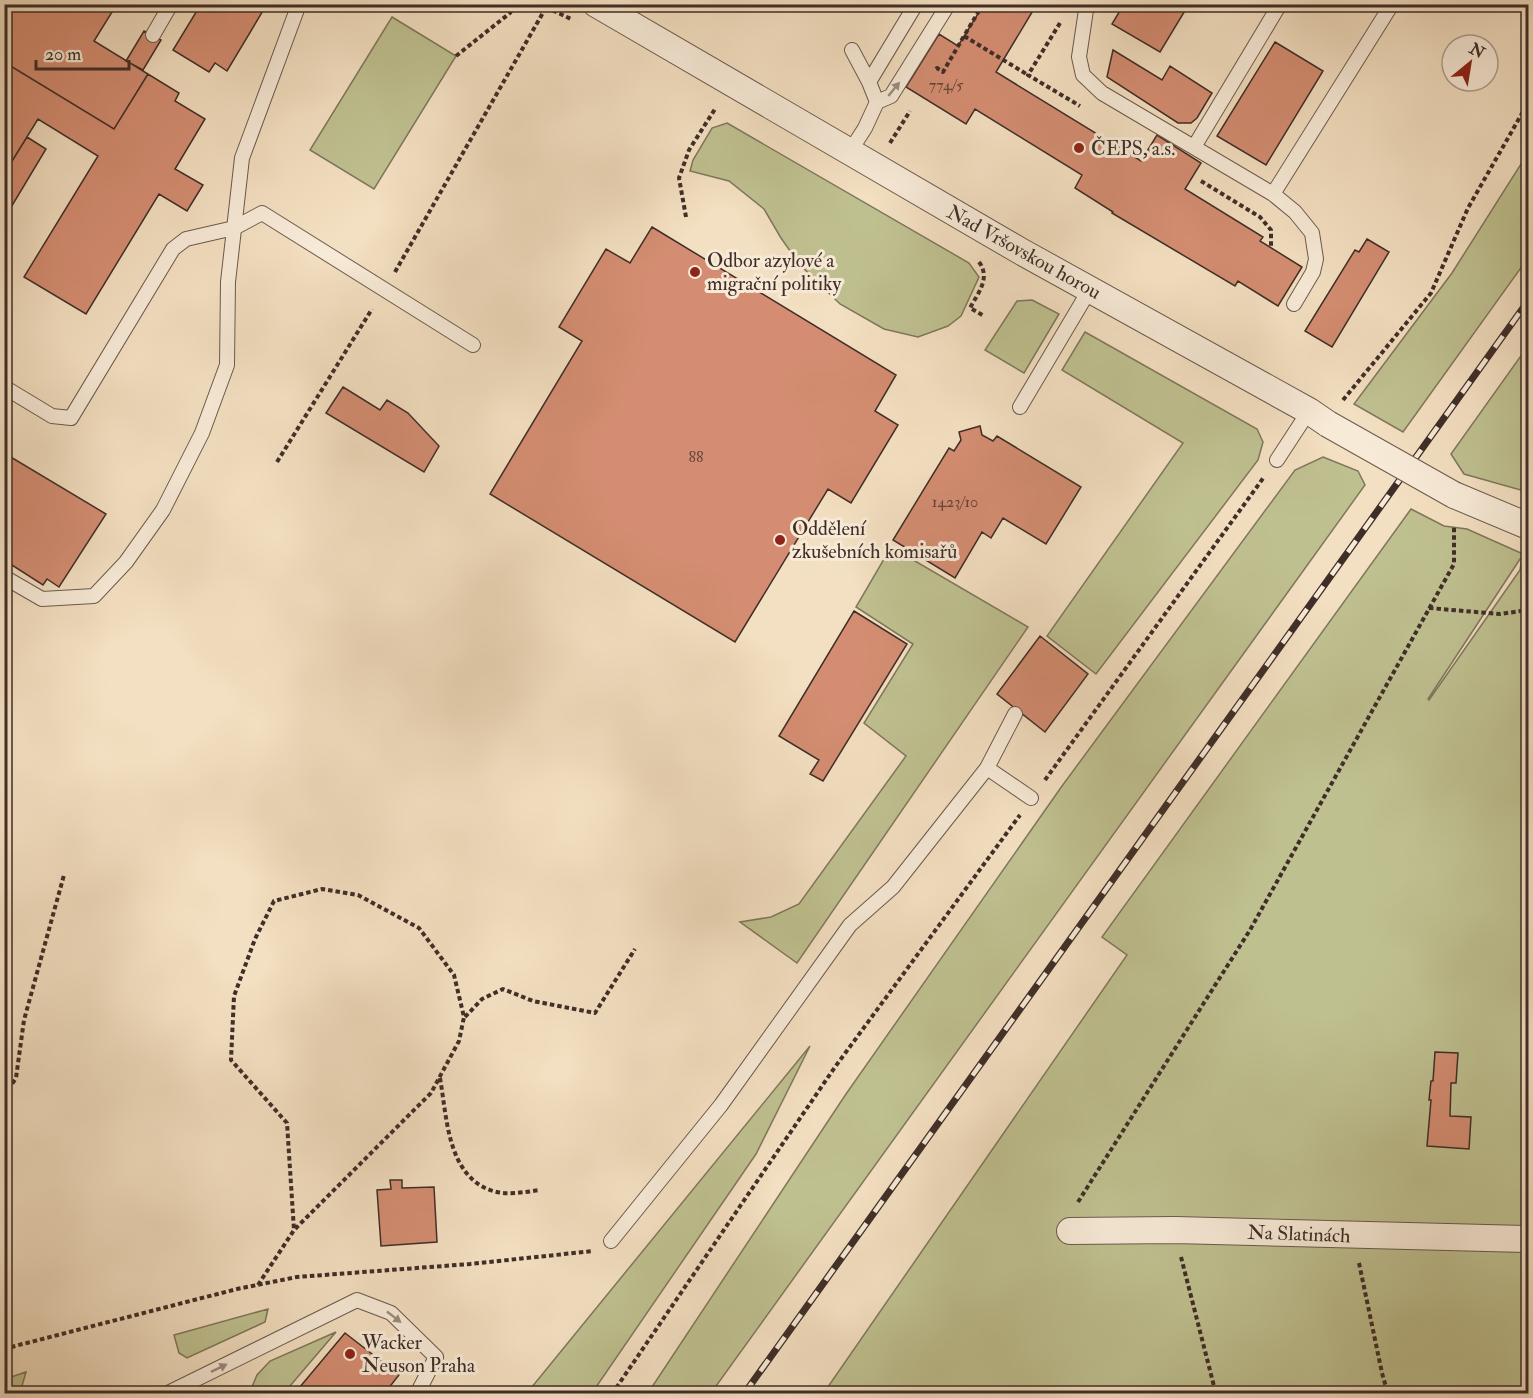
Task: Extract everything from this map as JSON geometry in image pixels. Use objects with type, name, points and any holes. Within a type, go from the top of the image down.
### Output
[{"type":"street","name":"Nad Vršovskou horou","points":[[596,4],[849,153],[1454,495]]},
{"type":"street","points":[[1454,495],[1528,526]]},
{"type":"street","name":"Na Slatinách","points":[[1070,1231],[1175,1230],[1528,1239]]},
{"type":"lane","points":[[153,35],[171,4]]},
{"type":"lane","points":[[4,577],[42,599],[94,596],[126,562],[163,510],[202,433],[227,365],[228,282],[242,158],[299,4]]},
{"type":"lane","points":[[869,82],[916,4]]},
{"type":"lane","points":[[849,153],[865,128],[877,102],[891,96],[946,8],[945,4]]},
{"type":"lane","points":[[1085,4],[1079,57],[1083,75],[1102,93],[1273,194],[1295,212],[1312,233],[1316,259],[1313,272],[1294,304]]},
{"type":"lane","points":[[1194,147],[1280,4]]},
{"type":"lane","points":[[1273,194],[1392,4]]},
{"type":"lane","points":[[852,50],[877,102]]},
{"type":"lane","points":[[4,387],[52,416],[71,418],[174,249],[186,239],[234,228],[262,213],[473,345]]},
{"type":"lane","points":[[1020,407],[1090,289]]},
{"type":"lane","points":[[1277,460],[1319,418]]},
{"type":"lane","points":[[611,1241],[721,1105],[850,926],[893,887],[987,768],[1015,714]]},
{"type":"lane","points":[[987,768],[1031,798]]},
{"type":"lane","points":[[166,1394],[357,1300],[391,1313],[436,1357],[417,1394]]},
{"type":"path","points":[[456,56],[510,12],[515,4]]},
{"type":"path","points":[[277,462],[384,290],[548,4]]},
{"type":"path","points":[[931,78],[937,68],[943,72],[983,4]]},
{"type":"path","points":[[964,36],[1028,75]]},
{"type":"path","points":[[1319,418],[1340,404],[1431,293],[1468,208],[1528,103]]},
{"type":"path","points":[[890,143],[912,108]]},
{"type":"path","points":[[686,217],[679,178],[689,150],[715,109]]},
{"type":"path","points":[[612,1394],[835,1067],[1012,827],[1277,460]]},
{"type":"path","points":[[1070,1231],[1060,1230],[1250,930],[1454,564],[1454,495]]},
{"type":"path","points":[[1429,608],[1500,614],[1528,610]]},
{"type":"path","points":[[4,1096],[16,1078],[24,1020],[64,875]]},
{"type":"path","points":[[258,1285],[294,1230],[431,1093],[459,1041],[464,1017],[454,975],[419,928],[358,895],[322,889],[274,900],[255,939],[234,996],[231,1060],[287,1123],[294,1230]]},
{"type":"path","points":[[464,1017],[482,999],[503,989],[533,1001],[595,1013],[634,949]]},
{"type":"path","points":[[440,1078],[455,1158],[469,1178],[491,1191],[515,1193],[540,1190]]},
{"type":"path","points":[[1175,1230],[1216,1394]]},
{"type":"path","points":[[1353,1236],[1388,1394]]},
{"type":"path","points":[[4,1350],[122,1317],[297,1277],[470,1264],[603,1250],[611,1241]]},
{"type":"green space","points":[[392,17],[456,56],[374,189],[310,150]]},
{"type":"green space","points":[[727,123],[969,263],[979,277],[961,316],[948,326],[918,337],[884,329],[840,304],[800,265],[764,209],[729,181],[690,171],[693,160],[712,128]]},
{"type":"green space","points":[[1528,153],[1528,258],[1403,432],[1354,404],[1452,273]]},
{"type":"green space","points":[[1032,300],[1059,314],[1024,373],[985,350],[1017,301]]},
{"type":"green space","points":[[1085,332],[1257,429],[1263,442],[1258,460],[1096,674],[1047,636],[1183,443],[1062,370]]},
{"type":"green space","points":[[1528,346],[1528,492],[1464,474],[1451,454]]},
{"type":"green space","points":[[1323,457],[1358,471],[1365,485],[711,1393],[648,1393],[846,1094],[1062,786],[1295,470]]},
{"type":"green space","points":[[1411,509],[1444,526],[1467,529],[1523,554],[1528,547],[1528,1393],[823,1394],[1127,955],[1102,937]],"holes":[[[1522,556],[1520,570],[1429,700]]]},
{"type":"green space","points":[[891,547],[1028,627],[797,963],[740,922],[771,917],[799,904],[906,756],[864,723],[913,644],[856,607]]},
{"type":"green space","points":[[810,1046],[756,1154],[592,1393],[527,1393]]},
{"type":"green space","points":[[268,1309],[265,1322],[187,1358],[179,1353],[174,1335]]},
{"type":"green space","points":[[336,1332],[284,1393],[252,1393],[251,1389],[257,1375],[270,1361]]},
{"type":"green space","points":[[26,1372],[20,1393],[5,1393],[5,1379]]},
{"type":"building","points":[[4,4],[117,4],[94,41],[148,74],[114,129],[4,62]]},
{"type":"building","points":[[201,4],[267,4],[227,71],[215,63],[209,72],[173,50]]},
{"type":"building","name":"ČEPS, a.s.","points":[[984,4],[1037,4],[996,72],[1141,161],[1157,135],[1201,163],[1185,189],[1263,237],[1260,241],[1302,267],[1278,306],[1238,281],[1235,286],[1112,213],[1075,188],[1082,175],[975,109],[966,124],[906,87],[939,34],[958,46]]},
{"type":"building","points":[[1124,4],[1189,4],[1160,52],[1112,24]]},
{"type":"building","points":[[144,31],[161,40],[143,70],[126,61]]},
{"type":"building","points":[[1275,42],[1323,71],[1266,165],[1217,136]]},
{"type":"building","points":[[1113,50],[1162,80],[1170,66],[1212,93],[1197,118],[1191,123],[1178,123],[1107,77]]},
{"type":"building","points":[[4,62],[114,129],[148,74],[179,93],[175,101],[205,119],[175,169],[203,185],[187,211],[159,194],[86,314],[24,277],[98,156],[38,119],[4,174]]},
{"type":"building","points":[[27,137],[46,149],[4,219],[4,174]]},
{"type":"building","points":[[652,227],[896,375],[875,411],[898,425],[851,503],[828,489],[735,642],[490,494],[582,341],[559,327],[606,249],[630,263]]},
{"type":"building","points":[[1367,239],[1389,252],[1332,347],[1305,331],[1355,250],[1359,252]]},
{"type":"building","points":[[343,387],[380,410],[387,400],[408,413],[439,446],[424,472],[326,413]]},
{"type":"building","points":[[980,426],[982,435],[993,441],[997,436],[1081,487],[1046,544],[1003,518],[991,538],[982,532],[955,578],[893,540],[949,448],[954,451],[961,440],[959,432]]},
{"type":"building","points":[[4,453],[106,514],[59,587],[47,579],[43,585],[4,560]]},
{"type":"building","points":[[854,611],[907,644],[823,781],[810,774],[819,760],[779,736]]},
{"type":"building","points":[[1040,636],[1088,674],[1045,732],[997,694]]},
{"type":"building","points":[[1435,1052],[1458,1053],[1456,1083],[1451,1083],[1450,1116],[1471,1117],[1469,1149],[1427,1146],[1431,1100],[1429,1100]]},
{"type":"building","points":[[390,1180],[402,1180],[402,1188],[434,1187],[437,1242],[381,1246],[377,1190],[391,1189]]},
{"type":"building","name":"Wacker Neuson Praha","points":[[345,1333],[399,1375],[384,1394],[294,1394]]},
{"type":"railway","points":[[744,1394],[1528,301]]},
{"type":"place","name":"ČEPS, a.s.","points":[[1079,148]]},
{"type":"place","name":"Odbor azylové a migrační politiky","points":[[695,272]]},
{"type":"place","name":"Oddělení zkušebních komisařů","points":[[780,540]]},
{"type":"place","name":"Wacker Neuson Praha","points":[[350,1354]]}]
